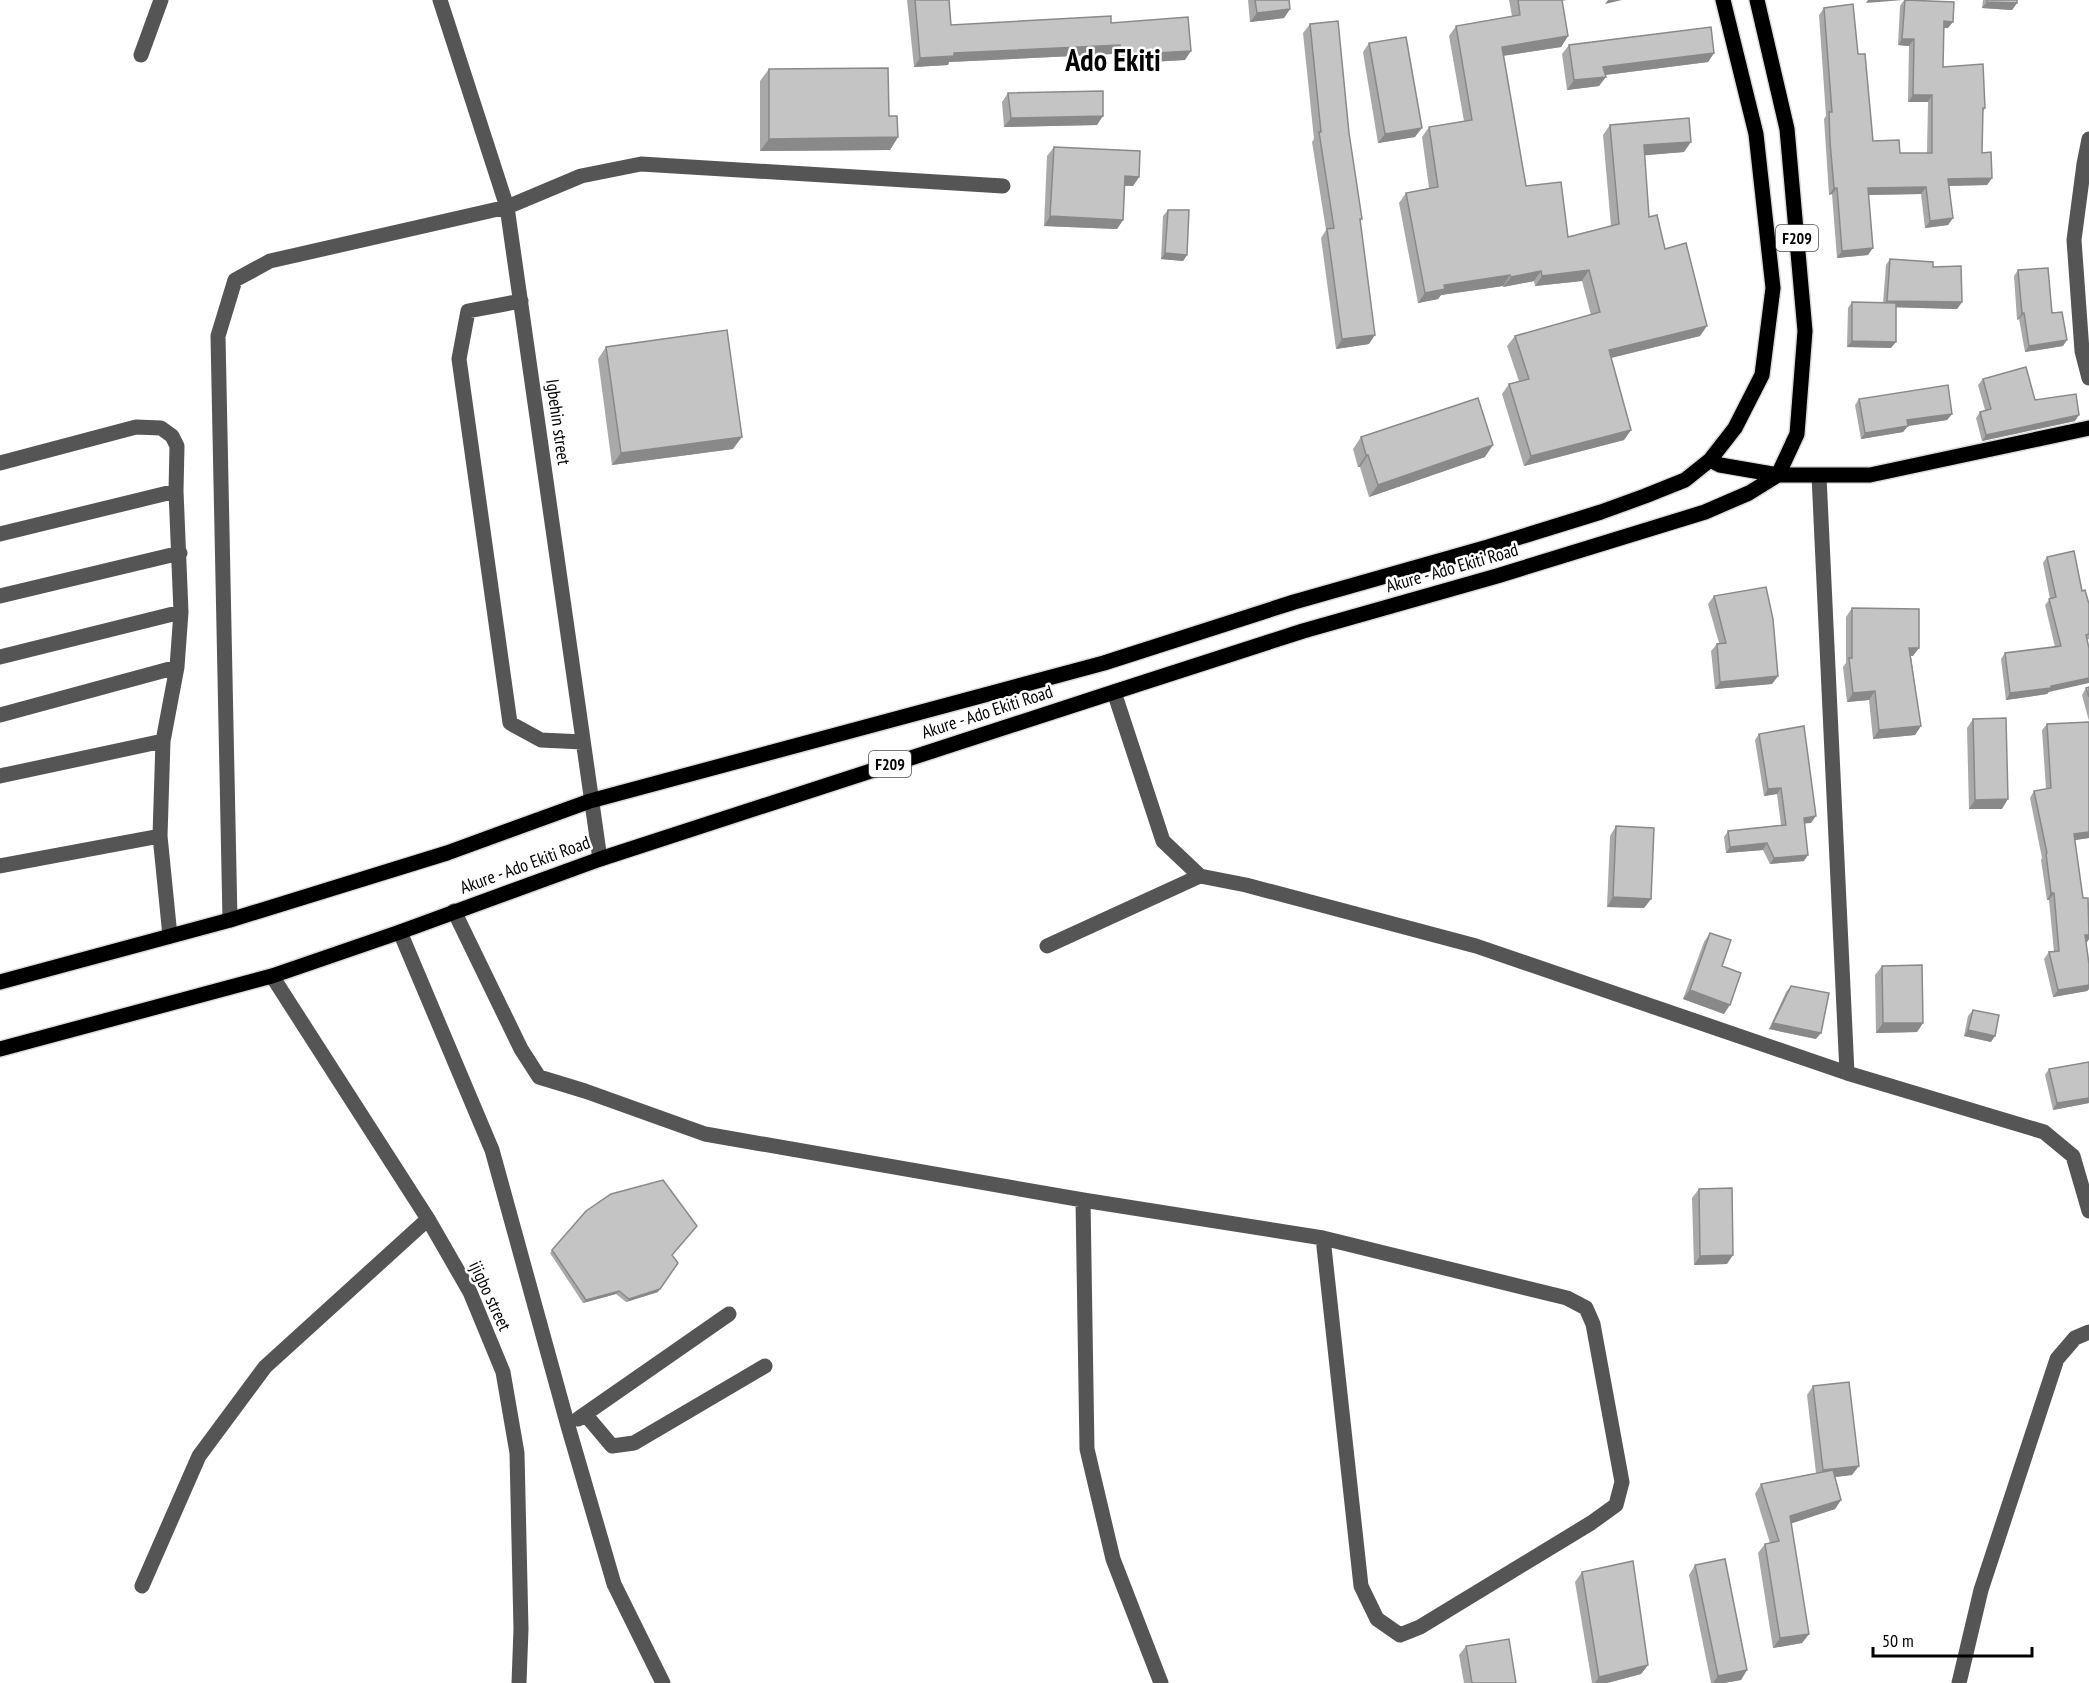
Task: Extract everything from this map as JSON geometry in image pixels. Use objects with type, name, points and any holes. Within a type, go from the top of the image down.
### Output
[{"type":"main road","name":"F209","points":[[1710,460],[1735,428],[1762,375],[1773,288],[1756,134],[1723,0]]},
{"type":"main road","name":"F209","points":[[1757,0],[1787,129],[1805,332],[1797,434],[1778,475]]},
{"type":"main road","points":[[1710,460],[1720,465],[1778,475],[1870,475],[2089,428]]},
{"type":"main road","name":"Akure - Ado Ekiti Road","points":[[0,982],[230,920],[447,853],[590,801],[1104,663],[1294,602],[1488,547],[1646,496],[1685,480],[1710,460]]},
{"type":"main road","name":"Akure - Ado Ekiti Road","points":[[0,1049],[272,976],[600,859],[1114,692],[1303,631],[1497,576],[1705,512],[1749,493],[1778,475]]},
{"type":"street","points":[[141,55],[161,0]]},
{"type":"street","name":"Igbehin street","points":[[440,0],[507,207],[600,859]]},
{"type":"street","points":[[2089,139],[2074,240],[2082,351],[2089,378]]},
{"type":"street","points":[[230,920],[218,336],[235,280],[270,261],[507,207],[581,176],[641,164],[1003,186]]},
{"type":"street","points":[[521,301],[468,311],[459,359],[462,383],[510,723],[541,740],[583,742]]},
{"type":"street","points":[[0,463],[136,427],[161,428],[172,436],[177,447],[176,491],[181,612],[177,667],[163,741],[160,836],[170,936]]},
{"type":"street","points":[[1819,476],[1847,1073]]},
{"type":"street","points":[[0,534],[176,491]]},
{"type":"street","points":[[0,596],[180,553]]},
{"type":"street","points":[[0,657],[181,612]]},
{"type":"street","points":[[0,715],[177,667]]},
{"type":"street","points":[[1114,692],[1162,841],[1200,876],[1246,885],[1476,946],[1847,1073],[2044,1132],[2073,1156],[2089,1211]]},
{"type":"street","points":[[0,776],[163,741]]},
{"type":"street","points":[[0,866],[160,836]]},
{"type":"street","points":[[1047,946],[1200,876]]},
{"type":"street","points":[[454,911],[521,1049],[539,1077],[705,1134],[1083,1200],[1323,1238],[1567,1298],[1586,1308],[1593,1324],[1622,1482],[1616,1505],[1591,1523],[1420,1627],[1400,1635],[1377,1619],[1361,1586],[1323,1238]]},
{"type":"street","points":[[400,932],[492,1150],[614,1584],[663,1683]]},
{"type":"street","name":"ijigbo street","points":[[272,976],[428,1219],[470,1292],[503,1372],[517,1453],[521,1629],[519,1683]]},
{"type":"street","points":[[1083,1200],[1087,1449],[1113,1559],[1161,1683]]},
{"type":"street","points":[[142,1586],[199,1456],[265,1367],[428,1219]]},
{"type":"street","points":[[568,1426],[729,1314]]},
{"type":"street","points":[[1959,1683],[1981,1590],[2057,1359],[2075,1338],[2089,1332]]},
{"type":"street","points":[[585,1414],[612,1446],[634,1443],[765,1366]]},
{"type":"building","points":[[915,0],[949,0],[951,25],[1111,16],[1111,23],[1188,17],[1191,51],[1120,55],[1120,45],[954,53],[954,56],[920,58]]},
{"type":"building","points":[[1255,0],[1289,0],[1290,9],[1257,13]]},
{"type":"building","points":[[1518,0],[1562,0],[1568,36],[1502,47],[1526,186],[1561,182],[1568,237],[1619,224],[1610,125],[1689,118],[1691,142],[1644,145],[1649,217],[1657,215],[1665,249],[1686,243],[1707,326],[1609,350],[1631,430],[1531,456],[1509,384],[1529,379],[1515,336],[1600,312],[1589,270],[1542,276],[1541,271],[1511,277],[1510,275],[1444,285],[1445,289],[1425,293],[1406,193],[1438,187],[1429,127],[1472,120],[1456,26],[1520,15]]},
{"type":"building","points":[[1905,0],[1954,2],[1953,22],[1944,21],[1943,67],[1983,64],[1985,108],[1983,108],[1982,153],[1991,152],[1992,178],[1948,179],[1953,218],[1930,221],[1926,187],[1868,188],[1873,248],[1842,251],[1837,188],[1834,188],[1830,142],[1829,112],[1832,112],[1824,8],[1853,4],[1858,54],[1865,54],[1873,141],[1899,140],[1900,153],[1932,153],[1932,95],[1913,95],[1914,39],[1902,39]]},
{"type":"building","points":[[1987,0],[2017,0],[2017,3],[1987,2]]},
{"type":"building","points":[[1338,21],[1349,133],[1362,219],[1360,219],[1375,335],[1342,339],[1327,229],[1334,228],[1319,132],[1321,132],[1310,24]]},
{"type":"building","points":[[1711,27],[1714,53],[1603,67],[1606,77],[1574,80],[1569,45]]},
{"type":"building","points":[[1406,37],[1422,128],[1385,134],[1369,43]]},
{"type":"building","points":[[888,68],[889,116],[897,116],[898,137],[769,139],[769,69]]},
{"type":"building","points":[[1103,91],[1103,116],[1011,118],[1008,93]]},
{"type":"building","points":[[1054,147],[1140,151],[1139,177],[1125,176],[1123,220],[1050,216]]},
{"type":"building","points":[[1168,210],[1189,210],[1187,255],[1165,253]]},
{"type":"building","points":[[1890,259],[1933,262],[1933,267],[1961,266],[1962,302],[1887,301]]},
{"type":"building","points":[[2048,268],[2052,313],[2062,312],[2067,340],[2029,346],[2024,313],[2022,313],[2018,270]]},
{"type":"building","points":[[1852,302],[1896,303],[1896,342],[1852,341]]},
{"type":"building","points":[[727,330],[742,437],[621,453],[606,347]]},
{"type":"building","points":[[2026,367],[2035,400],[2076,394],[2079,415],[1986,435],[1980,412],[1991,409],[1983,379]]},
{"type":"building","points":[[1948,385],[1952,414],[1907,420],[1908,426],[1865,433],[1859,399]]},
{"type":"building","points":[[1478,398],[1493,445],[1378,485],[1361,437]]},
{"type":"building","points":[[2074,551],[2082,591],[2085,590],[2089,604],[2089,634],[2086,635],[2089,648],[2089,678],[2051,686],[2051,688],[2010,693],[2005,653],[2061,646],[2049,599],[2056,597],[2047,557]]},
{"type":"building","points":[[1766,587],[1773,619],[1778,676],[1720,682],[1717,644],[1726,643],[1714,596]]},
{"type":"building","points":[[1852,608],[1919,609],[1919,648],[1909,648],[1921,726],[1879,730],[1875,691],[1853,693],[1849,658],[1852,658]]},
{"type":"building","points":[[2006,718],[2008,799],[1975,800],[1973,719]]},
{"type":"building","points":[[2089,722],[2089,832],[2074,834],[2083,898],[2088,898],[2089,935],[2085,935],[2089,985],[2058,990],[2049,952],[2059,951],[2054,893],[2051,893],[2047,853],[2034,791],[2051,788],[2047,724]]},
{"type":"building","points":[[1804,726],[1816,816],[1804,818],[1808,855],[1774,858],[1767,843],[1730,847],[1728,831],[1786,825],[1781,788],[1768,789],[1759,734]]},
{"type":"building","points":[[1616,826],[1654,828],[1651,899],[1613,897]]},
{"type":"building","points":[[1710,933],[1731,940],[1722,966],[1741,973],[1730,1005],[1690,990]]},
{"type":"building","points":[[1922,965],[1923,1023],[1883,1023],[1882,966]]},
{"type":"building","points":[[1791,986],[1829,993],[1821,1033],[1773,1023]]},
{"type":"building","points":[[1973,1010],[1999,1015],[1995,1036],[1968,1030]]},
{"type":"building","points":[[2089,1062],[2089,1098],[2057,1103],[2049,1069]]},
{"type":"building","points":[[663,1180],[697,1226],[672,1255],[678,1263],[660,1289],[629,1299],[619,1291],[586,1300],[552,1250],[586,1211],[611,1194]]},
{"type":"building","points":[[1732,1188],[1733,1255],[1700,1256],[1699,1189]]},
{"type":"building","points":[[1849,1382],[1859,1466],[1823,1470],[1813,1386]]},
{"type":"building","points":[[1833,1470],[1841,1500],[1790,1516],[1809,1634],[1780,1638],[1765,1544],[1779,1541],[1761,1484]]},
{"type":"building","points":[[1725,1559],[1747,1670],[1718,1676],[1695,1565]]},
{"type":"building","points":[[1633,1561],[1648,1665],[1599,1677],[1582,1572]]},
{"type":"building","points":[[1509,1639],[1516,1683],[1472,1683],[1466,1646]]},
{"type":"district","name":"Ado Ekiti","points":[[1113,61]]}]
